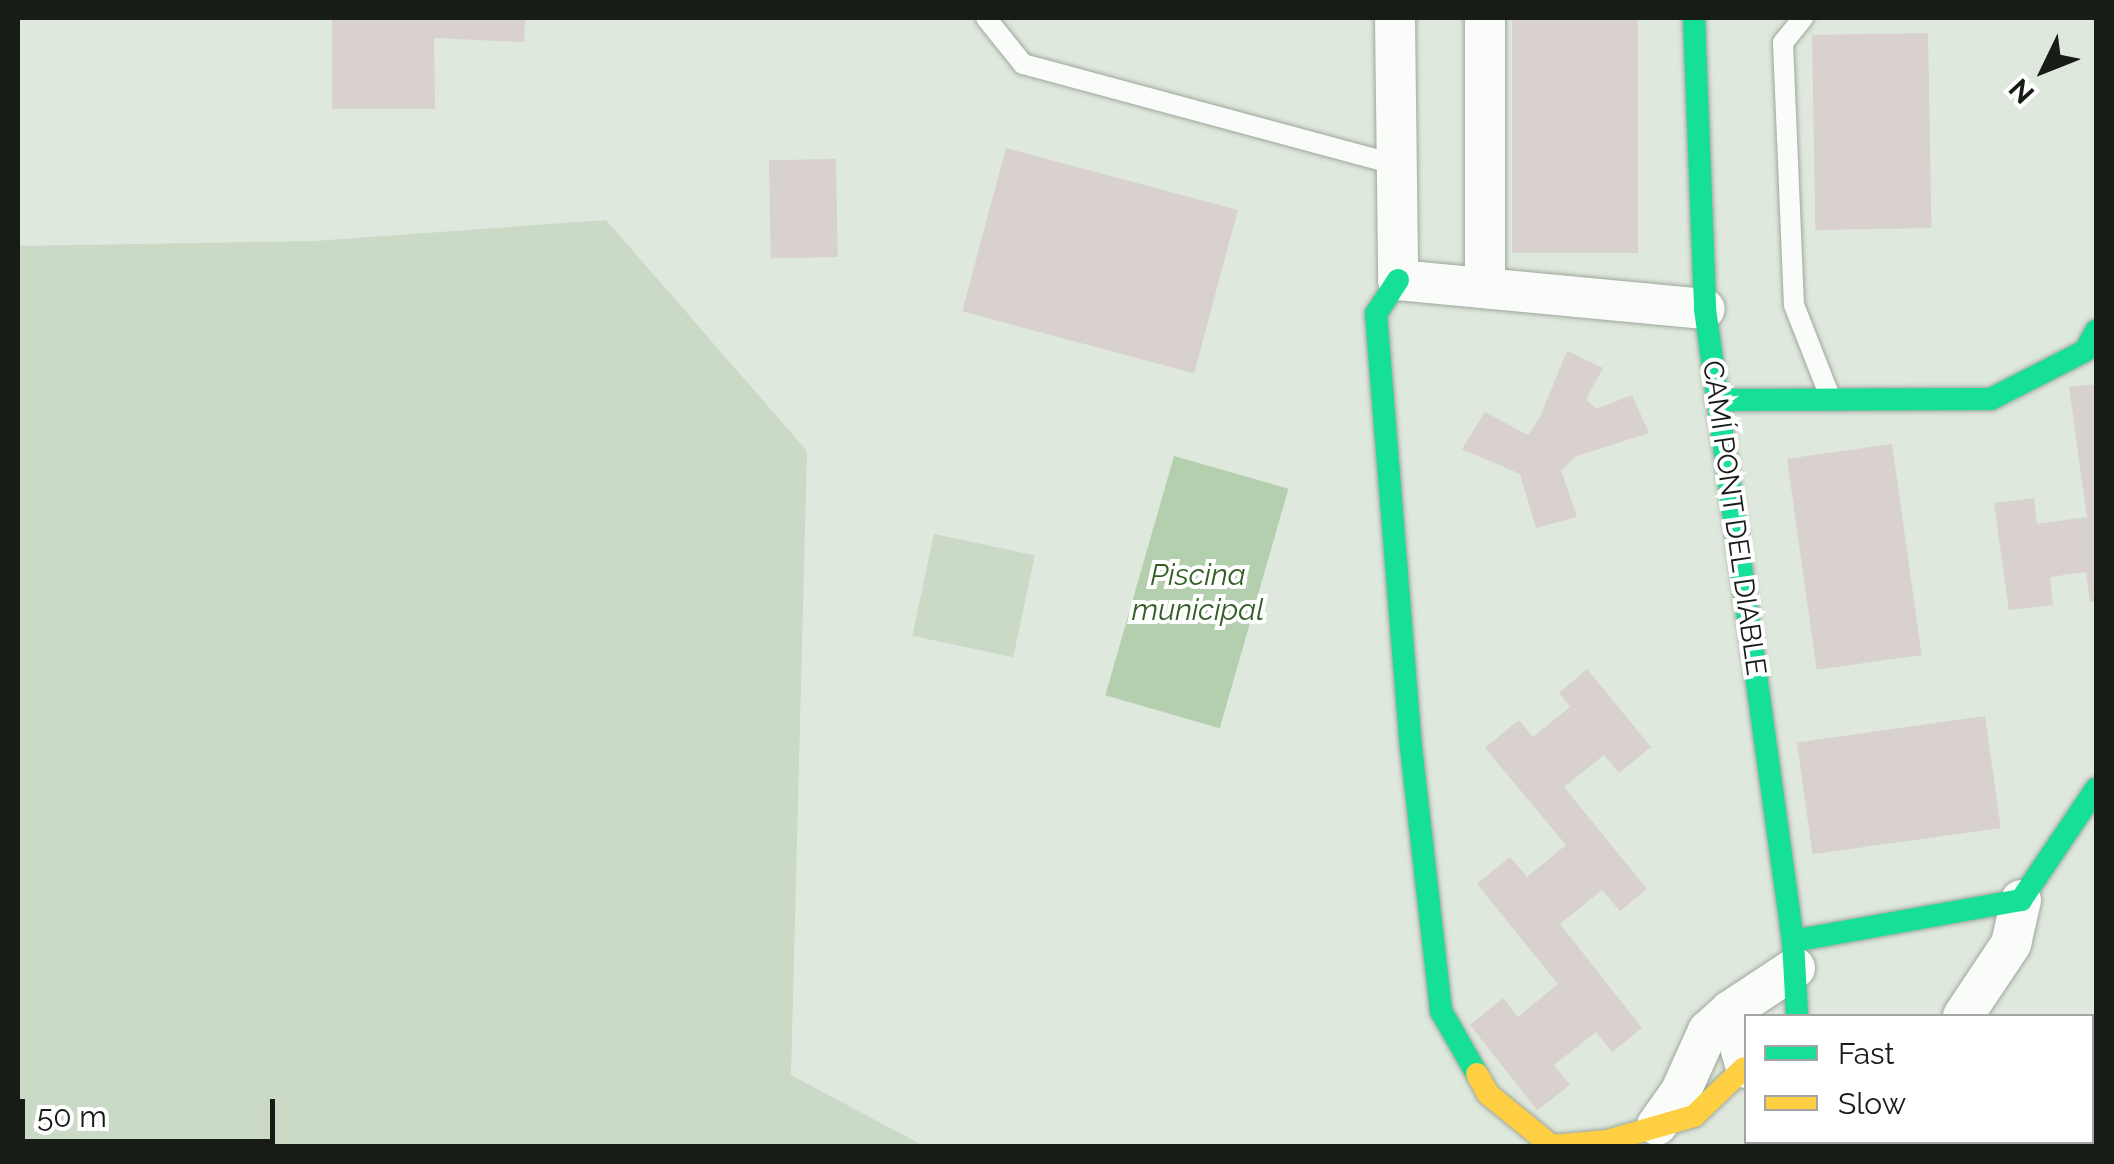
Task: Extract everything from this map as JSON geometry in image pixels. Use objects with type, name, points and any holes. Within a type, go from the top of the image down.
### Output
[{"type":"street","points":[[1395,18],[1398,280],[1376,314],[1411,747],[1440,1011],[1488,1094],[1552,1146],[1607,1142],[1694,1116],[1744,1069]]},
{"type":"street","points":[[1485,18],[1485,288]]},
{"type":"street","name":"CAMÍ PONT DEL DIABLE","points":[[1694,18],[1704,309],[1794,954],[1797,1014]]},
{"type":"street","points":[[1398,280],[1704,309]]},
{"type":"street","points":[[1717,400],[1991,399],[2085,351],[2096,331]]},
{"type":"street","points":[[1964,1014],[2011,944],[2022,900],[2096,789]]},
{"type":"street","points":[[1658,1125],[1681,1091],[1708,1031],[1794,954],[2022,900]]},
{"type":"street","points":[[1730,1012],[1744,1064]]},
{"type":"lane","points":[[986,18],[1023,64],[1396,165]]},
{"type":"lane","points":[[1803,18],[1783,44],[1794,306],[1831,400]]},
{"type":"shaded area","points":[[606,220],[807,451],[791,1075],[924,1146],[18,1146],[18,246],[314,241]]},
{"type":"shaded area","points":[[934,534],[1035,555],[1013,657],[912,636]]},
{"type":"water","name":"Piscina municipal","points":[[1174,456],[1288,489],[1220,728],[1105,695]]},
{"type":"building","points":[[332,18],[525,18],[524,42],[434,38],[435,109],[332,109]]},
{"type":"building","points":[[1512,18],[1638,18],[1638,253],[1512,253]]},
{"type":"building","points":[[1928,33],[1931,228],[1815,230],[1812,35]]},
{"type":"building","points":[[1006,148],[1238,210],[1194,373],[962,311]]},
{"type":"building","points":[[836,159],[838,257],[771,258],[769,160]]},
{"type":"building","points":[[1567,351],[1603,368],[1586,399],[1596,409],[1632,395],[1649,433],[1577,456],[1561,470],[1577,517],[1536,528],[1520,474],[1462,449],[1485,412],[1528,435],[1540,417]]},
{"type":"building","points":[[2096,384],[2096,601],[2090,602],[2086,572],[2050,577],[2053,605],[2009,610],[1994,503],[2034,498],[2037,524],[2087,517],[2069,387]]},
{"type":"building","points":[[1892,444],[1922,655],[1817,670],[1787,459]]},
{"type":"building","points":[[1587,669],[1651,747],[1619,773],[1604,755],[1564,787],[1647,889],[1620,911],[1602,890],[1560,924],[1642,1028],[1612,1052],[1596,1032],[1554,1065],[1570,1085],[1537,1110],[1470,1025],[1503,998],[1518,1017],[1558,984],[1477,884],[1510,857],[1527,877],[1566,845],[1485,748],[1519,720],[1533,737],[1570,707],[1559,693]]},
{"type":"building","points":[[1985,716],[2001,828],[1813,854],[1797,742]]},
{"type":"building","points":[[1982,1144],[2035,1144],[2035,1146]]},
{"type":"traffic: fast","points":[[1694,18],[1705,309],[1793,941],[1797,1014]]},
{"type":"traffic: fast","points":[[1398,280],[1376,314],[1411,747],[1441,1011],[1477,1074]]},
{"type":"traffic: fast","points":[[1717,400],[1991,399],[2085,351],[2096,331]]},
{"type":"traffic: fast","points":[[1793,941],[2021,900],[2096,789]]},
{"type":"traffic: slow","points":[[1477,1074],[1488,1094],[1552,1146],[1607,1141],[1694,1116],[1744,1068]]}]
